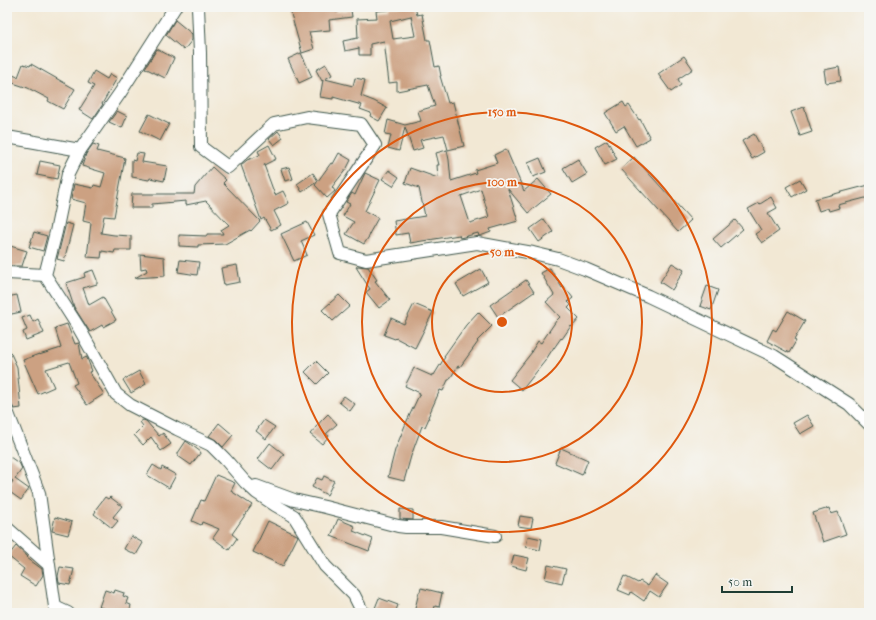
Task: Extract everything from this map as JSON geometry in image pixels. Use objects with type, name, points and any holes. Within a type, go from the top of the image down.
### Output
[{"type":"street","points":[[176,7],[120,93],[80,150],[68,174],[45,275],[79,328],[116,394],[130,405],[177,429],[211,444],[245,482],[257,493],[294,516],[325,566],[354,596],[363,613]]},
{"type":"street","points":[[198,7],[201,147],[228,167],[274,124],[307,117],[361,124],[375,145],[329,214],[340,253],[366,260],[477,243],[558,259],[648,296],[774,356],[849,404],[869,424]]},
{"type":"street","points":[[7,137],[80,150]]},
{"type":"street","points":[[7,273],[45,275]]},
{"type":"street","points":[[7,411],[39,493],[55,607],[68,613]]},
{"type":"street","points":[[245,482],[294,500],[398,526],[441,527],[495,536]]},
{"type":"street","points":[[7,528],[49,565]]},
{"type":"building","points":[[289,7],[336,7],[336,12],[351,10],[352,17],[329,20],[330,30],[309,32],[314,49],[302,53]]},
{"type":"building","points":[[389,7],[415,7],[417,15],[422,14],[427,40],[430,40],[435,67],[439,66],[440,76],[448,103],[453,102],[464,146],[448,150],[444,135],[420,140],[423,148],[413,151],[405,127],[399,151],[388,148],[391,135],[385,134],[388,120],[405,125],[421,121],[418,111],[435,106],[428,85],[397,91],[397,82],[389,83],[384,41],[370,44],[370,55],[359,55],[359,48],[345,51],[343,41],[358,38],[357,19],[377,18],[376,11],[389,10]],"holes":[[[411,16],[415,36],[393,39],[390,21]]]},
{"type":"building","points":[[175,20],[192,34],[192,40],[184,50],[166,35]]},
{"type":"building","points":[[157,49],[174,58],[165,78],[145,68]]},
{"type":"building","points":[[301,53],[312,77],[299,83],[288,59]]},
{"type":"building","points":[[684,56],[693,69],[678,79],[681,85],[671,92],[658,74]]},
{"type":"building","points":[[23,64],[30,66],[31,64],[75,89],[63,109],[48,101],[49,99],[28,88],[7,81],[7,73],[18,77]]},
{"type":"building","points":[[326,64],[332,75],[325,79],[353,86],[355,78],[365,80],[361,96],[387,108],[379,121],[370,116],[371,113],[360,109],[362,105],[333,97],[333,99],[320,97],[323,80],[322,81],[316,70]]},
{"type":"building","points":[[839,67],[841,81],[826,83],[824,70]]},
{"type":"building","points":[[94,71],[107,79],[110,74],[117,78],[93,119],[79,110],[94,86],[88,83]]},
{"type":"building","points":[[623,102],[626,107],[629,105],[639,120],[640,119],[650,138],[636,146],[624,126],[616,131],[605,113]]},
{"type":"building","points":[[804,107],[812,132],[800,136],[791,112]]},
{"type":"building","points":[[117,111],[127,116],[122,128],[109,122]]},
{"type":"building","points":[[149,114],[169,124],[160,141],[140,131]]},
{"type":"building","points":[[278,131],[283,138],[274,145],[269,139]]},
{"type":"building","points":[[754,134],[764,152],[752,159],[742,141]]},
{"type":"building","points":[[607,140],[617,159],[605,165],[595,147]]},
{"type":"building","points":[[93,144],[99,146],[97,151],[125,158],[114,217],[104,216],[101,233],[131,236],[131,250],[115,250],[114,253],[102,251],[101,258],[87,257],[91,223],[83,221],[86,203],[71,199],[74,184],[93,188],[94,185],[101,187],[105,173],[82,166],[86,154]]},
{"type":"building","points":[[269,145],[276,159],[264,165],[275,195],[283,191],[289,203],[274,211],[281,225],[271,230],[264,218],[261,220],[241,165],[247,160],[260,155],[258,151]]},
{"type":"building","points":[[506,149],[524,191],[538,179],[551,194],[528,213],[508,189],[518,221],[490,229],[491,232],[480,236],[478,233],[460,238],[459,235],[410,243],[408,233],[396,235],[394,221],[425,216],[419,188],[405,183],[410,168],[438,178],[437,165],[439,165],[436,153],[447,150],[451,181],[476,173],[475,170],[497,163],[494,155]],"holes":[[[481,189],[489,217],[470,223],[461,196]]]},
{"type":"building","points":[[137,153],[144,154],[142,162],[167,166],[164,181],[150,178],[149,180],[132,177],[132,160],[135,161]]},
{"type":"building","points":[[339,153],[351,160],[347,168],[332,187],[335,191],[327,198],[315,185],[331,163],[333,164]]},
{"type":"building","points":[[634,157],[691,220],[678,232],[621,169]]},
{"type":"building","points":[[540,158],[546,172],[533,177],[528,163]]},
{"type":"building","points":[[578,159],[587,174],[572,183],[563,168]]},
{"type":"building","points":[[40,161],[60,165],[57,179],[37,175]]},
{"type":"building","points":[[212,167],[226,180],[223,183],[260,221],[251,231],[250,230],[225,244],[198,245],[198,247],[179,246],[179,235],[207,236],[207,234],[223,234],[221,230],[229,225],[206,201],[186,205],[186,201],[152,204],[152,208],[131,208],[132,194],[194,194],[195,187]]},
{"type":"building","points":[[289,167],[293,179],[285,181],[281,169]]},
{"type":"building","points":[[389,170],[399,177],[393,186],[382,179]]},
{"type":"building","points":[[313,173],[318,181],[302,192],[297,184]]},
{"type":"building","points":[[365,173],[380,180],[365,211],[378,218],[364,244],[346,234],[354,222],[343,216],[350,204],[346,202],[352,193],[355,195]]},
{"type":"building","points":[[800,179],[806,189],[792,197],[786,187]]},
{"type":"building","points":[[869,185],[869,197],[838,205],[839,208],[829,211],[828,208],[819,211],[815,199]]},
{"type":"building","points":[[771,197],[777,208],[768,213],[779,231],[762,243],[755,234],[761,230],[748,209]]},
{"type":"building","points":[[544,219],[553,232],[539,242],[530,229]]},
{"type":"building","points":[[735,220],[743,229],[721,248],[713,239]]},
{"type":"building","points":[[307,222],[314,235],[301,241],[307,255],[294,261],[281,234]]},
{"type":"building","points":[[66,223],[73,225],[64,261],[57,259]]},
{"type":"building","points":[[34,232],[47,236],[43,251],[29,247]]},
{"type":"building","points":[[7,245],[27,251],[22,266],[7,264]]},
{"type":"building","points":[[140,254],[164,257],[165,276],[135,278],[147,271],[146,268],[141,269]]},
{"type":"building","points":[[180,260],[199,262],[197,275],[178,272]]},
{"type":"building","points":[[672,263],[684,270],[672,290],[660,282]]},
{"type":"building","points":[[237,265],[240,282],[224,285],[221,268]]},
{"type":"building","points":[[356,267],[368,267],[377,280],[375,281],[390,300],[379,308],[366,292],[370,289]]},
{"type":"building","points":[[550,268],[562,288],[564,286],[573,298],[568,302],[571,305],[568,308],[579,319],[572,327],[571,326],[562,339],[561,338],[522,390],[510,380],[532,352],[538,341],[541,343],[560,317],[546,302],[554,295],[541,273]]},
{"type":"building","points":[[481,269],[488,282],[463,296],[456,284]]},
{"type":"building","points":[[93,270],[97,284],[83,288],[89,305],[103,297],[116,320],[103,327],[102,325],[90,332],[74,307],[66,283],[85,277],[84,273]]},
{"type":"building","points":[[526,280],[534,292],[498,317],[490,305]]},
{"type":"building","points":[[707,286],[718,290],[711,310],[700,306]]},
{"type":"building","points":[[17,295],[21,312],[7,315],[7,297]]},
{"type":"building","points":[[339,295],[350,306],[333,321],[322,310]]},
{"type":"building","points":[[414,304],[433,312],[415,348],[396,338],[395,339],[384,335],[391,318],[404,324]]},
{"type":"building","points":[[788,311],[805,321],[794,340],[796,341],[789,353],[767,341],[773,329],[776,331]]},
{"type":"building","points":[[478,312],[492,326],[477,341],[478,342],[460,367],[458,366],[448,380],[443,391],[440,390],[425,427],[422,426],[404,481],[388,477],[395,450],[420,393],[405,386],[414,368],[432,376],[432,374],[434,375],[445,357],[444,356],[466,325]]},
{"type":"building","points":[[30,315],[33,322],[38,319],[44,333],[26,340],[23,332],[27,330],[22,318]]},
{"type":"building","points":[[67,324],[75,344],[79,343],[82,359],[87,357],[92,371],[89,372],[104,394],[87,405],[73,385],[77,383],[69,362],[46,369],[54,387],[38,394],[23,360],[61,348],[55,328]]},
{"type":"building","points":[[7,345],[17,367],[21,408],[14,409],[12,405],[8,404]]},
{"type":"building","points":[[316,361],[328,373],[317,384],[305,372]]},
{"type":"building","points":[[139,371],[146,384],[131,393],[123,380]]},
{"type":"building","points":[[344,396],[355,404],[350,411],[339,402]]},
{"type":"building","points":[[328,414],[337,424],[326,434],[329,436],[322,444],[310,434]]},
{"type":"building","points":[[807,415],[814,426],[800,434],[793,423]]},
{"type":"building","points":[[143,420],[146,421],[159,436],[163,433],[171,444],[161,451],[151,437],[143,445],[134,435],[143,426],[140,422]]},
{"type":"building","points":[[264,420],[275,427],[266,439],[256,431]]},
{"type":"building","points":[[219,423],[233,435],[223,447],[209,436]]},
{"type":"building","points":[[186,441],[201,452],[191,465],[178,456],[178,453]]},
{"type":"building","points":[[270,443],[284,454],[272,470],[258,459]]},
{"type":"building","points":[[561,448],[588,460],[582,475],[555,463]]},
{"type":"building","points":[[10,457],[20,464],[22,469],[15,479],[29,489],[21,500],[7,490],[13,481],[7,477],[7,462]]},
{"type":"building","points":[[153,465],[161,470],[162,467],[176,475],[169,488],[147,475]]},
{"type":"building","points":[[216,475],[235,483],[231,491],[252,505],[232,534],[237,538],[229,550],[213,538],[219,529],[202,522],[201,525],[192,521],[201,500],[204,501]]},
{"type":"building","points":[[324,476],[334,481],[327,495],[312,487],[317,478],[322,480]]},
{"type":"building","points":[[105,497],[108,499],[110,497],[122,506],[113,517],[118,521],[112,528],[94,514],[96,511],[95,510]]},
{"type":"building","points":[[829,508],[831,514],[838,512],[846,534],[823,542],[813,513]]},
{"type":"building","points":[[400,509],[413,510],[413,520],[400,519]]},
{"type":"building","points":[[520,516],[533,518],[531,528],[518,526]]},
{"type":"building","points":[[55,517],[72,522],[68,535],[52,531]]},
{"type":"building","points":[[338,519],[355,526],[353,531],[373,539],[369,551],[331,536]]},
{"type":"building","points":[[268,521],[298,536],[283,566],[253,552]]},
{"type":"building","points":[[131,536],[143,543],[136,555],[124,549]]},
{"type":"building","points":[[528,536],[542,539],[540,550],[526,547]]},
{"type":"building","points":[[16,546],[28,557],[27,558],[42,569],[43,575],[36,586],[20,576],[24,569],[8,556]]},
{"type":"building","points":[[514,555],[529,558],[526,570],[511,566]]},
{"type":"building","points":[[548,565],[566,569],[562,583],[545,579]]},
{"type":"building","points":[[60,567],[74,569],[70,585],[59,583],[58,576]]},
{"type":"building","points":[[655,575],[668,584],[659,597],[650,591],[644,601],[631,592],[630,595],[618,590],[624,576],[638,583],[640,581],[648,586]]},
{"type":"building","points":[[421,588],[442,593],[439,607],[435,606],[433,613],[414,613]]},
{"type":"building","points":[[105,590],[114,593],[115,590],[124,593],[123,596],[128,598],[126,603],[131,605],[129,613],[108,613],[109,610],[99,607]]},
{"type":"building","points":[[379,598],[398,605],[395,613],[373,613]]}]
